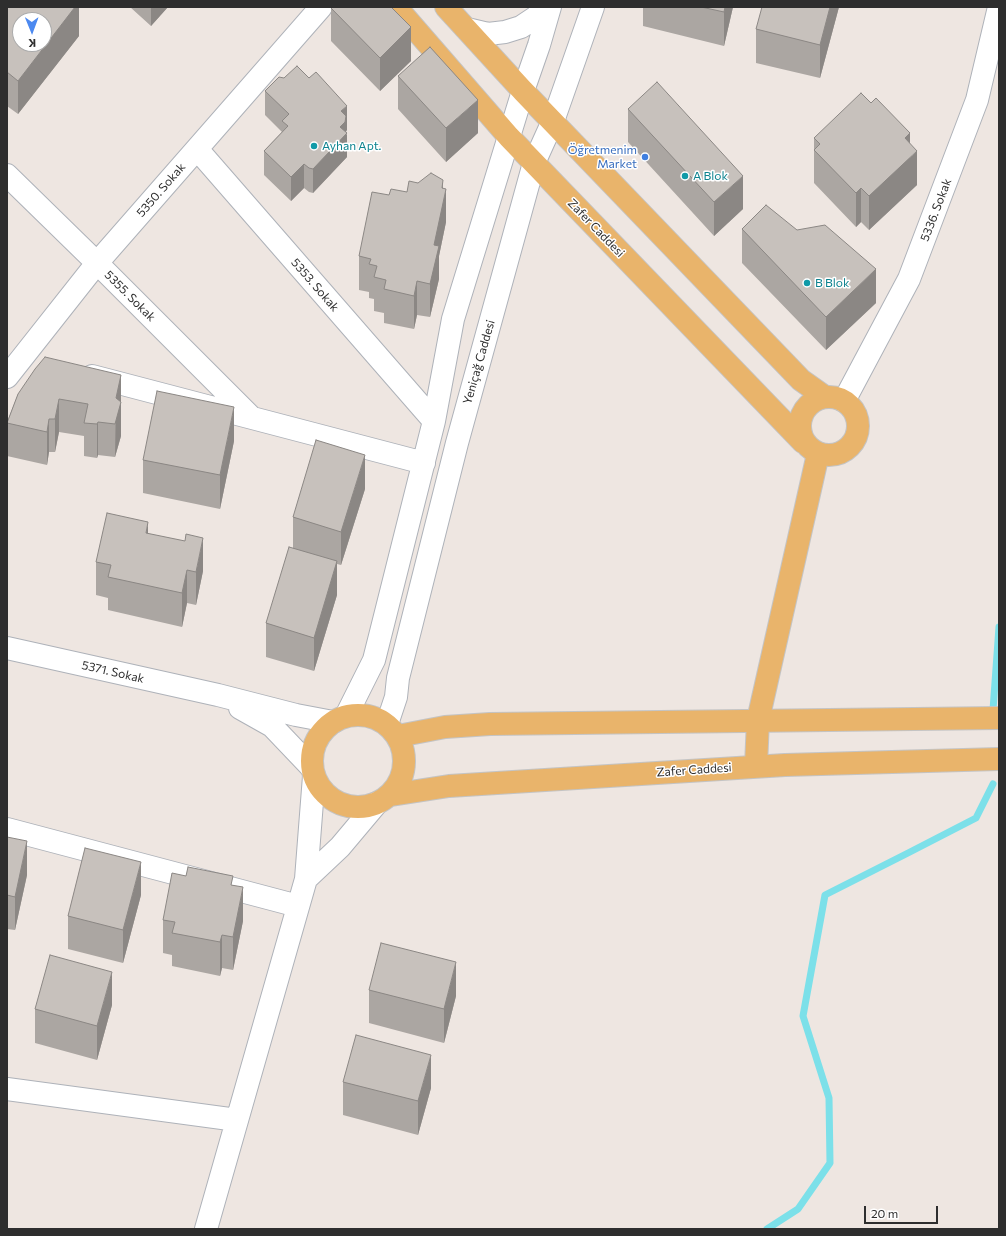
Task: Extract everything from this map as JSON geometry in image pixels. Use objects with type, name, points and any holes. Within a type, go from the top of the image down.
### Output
[{"type":"main road","name":"Zafer Caddesi","points":[[396,7],[509,137],[811,448]]},
{"type":"main road","points":[[446,7],[523,91],[801,380],[834,399],[852,407],[857,416],[858,425],[857,435],[853,444],[846,451],[837,455],[828,456],[811,448],[800,432],[799,423],[802,413],[816,400],[834,399]]},
{"type":"main road","points":[[756,766],[758,720],[811,448]]},
{"type":"main road","points":[[360,714],[375,717],[393,730],[404,750],[405,767],[400,782],[384,799],[362,807],[347,806],[333,800],[322,790],[313,772],[312,755],[316,742],[323,730],[340,719],[360,714]]},
{"type":"main road","points":[[393,730],[490,724],[999,718]]},
{"type":"main road","name":"Zafer Caddesi","points":[[384,799],[449,786],[756,766],[999,759]]},
{"type":"street","name":"5350. Sokak","points":[[7,377],[98,262],[321,7]]},
{"type":"street","points":[[467,29],[488,34],[505,32],[521,27],[536,18],[544,7]]},
{"type":"street","points":[[340,719],[374,660],[434,421],[453,319],[550,7]]},
{"type":"street","name":"Yeniçağ Caddesi","points":[[393,730],[398,678],[456,443],[534,163],[553,121],[593,7]]},
{"type":"street","name":"5336. Sokak","points":[[834,399],[909,279],[978,100],[999,7]]},
{"type":"street","name":"5353. Sokak","points":[[197,149],[434,421]]},
{"type":"street","name":"5355. Sokak","points":[[7,175],[98,262],[252,418]]},
{"type":"street","points":[[22,358],[45,364]]},
{"type":"street","points":[[76,372],[424,462]]},
{"type":"street","name":"5371. Sokak","points":[[7,648],[296,714],[340,719]]},
{"type":"street","points":[[206,1229],[306,879],[313,772],[272,726],[218,695]]},
{"type":"street","points":[[306,879],[340,847],[384,799]]},
{"type":"street","points":[[7,829],[298,906]]},
{"type":"street","points":[[7,1089],[237,1120]]},
{"type":"building","points":[[7,7],[75,7],[52,37],[52,12],[12,12],[12,52],[40,52],[18,81],[7,72]]},
{"type":"building","points":[[331,7],[391,7],[411,27],[380,58]]},
{"type":"building","points":[[701,7],[725,7],[724,12]]},
{"type":"building","points":[[762,7],[830,7],[820,45],[756,29]]},
{"type":"building","points":[[430,47],[478,100],[446,128],[398,76]]},
{"type":"building","name":"Ayhan Apt.","points":[[297,66],[309,78],[316,72],[347,106],[341,111],[346,116],[345,122],[340,127],[347,133],[313,169],[304,164],[291,177],[264,151],[288,126],[282,121],[289,114],[265,91],[279,77],[284,78]]},
{"type":"building","points":[[657,82],[743,176],[714,202],[628,109]]},
{"type":"building","points":[[861,93],[871,103],[876,98],[910,133],[905,138],[917,151],[869,196],[861,188],[856,193],[814,150],[820,144],[814,138]]},
{"type":"building","points":[[431,173],[443,180],[442,188],[446,189],[434,245],[439,246],[430,284],[417,281],[414,296],[384,289],[386,280],[374,277],[377,266],[369,264],[371,259],[359,256],[372,192],[389,195],[391,189],[407,192],[409,181],[418,183]]},
{"type":"building","points":[[766,205],[797,230],[825,225],[876,269],[826,317],[742,229]]},
{"type":"building","points":[[45,357],[121,375],[116,398],[121,402],[115,424],[98,422],[97,424],[84,423],[88,404],[59,399],[55,419],[49,419],[47,432],[7,423],[18,394]]},
{"type":"building","points":[[157,391],[234,407],[220,475],[143,460]]},
{"type":"building","points":[[316,440],[365,455],[341,532],[293,517]]},
{"type":"building","points":[[107,513],[148,522],[146,533],[185,541],[186,534],[203,538],[196,572],[187,570],[182,593],[108,577],[111,565],[96,562]]},
{"type":"building","points":[[289,547],[337,561],[314,638],[266,623]]},
{"type":"building","points":[[7,837],[27,841],[15,897],[7,895]]},
{"type":"building","points":[[85,848],[141,862],[123,930],[68,916]]},
{"type":"building","points":[[188,867],[233,876],[231,885],[243,887],[233,937],[222,935],[220,942],[172,933],[175,922],[163,920],[172,873],[186,876]]},
{"type":"building","points":[[381,943],[456,962],[444,1009],[369,990]]},
{"type":"building","points":[[50,955],[112,972],[97,1026],[35,1009]]},
{"type":"building","points":[[356,1035],[431,1055],[418,1101],[343,1082]]},
{"type":"waterway","points":[[993,710],[999,627]]},
{"type":"waterway","points":[[767,1229],[798,1209],[830,1163],[829,1098],[803,1016],[825,895],[976,818],[993,784]]},
{"type":"place","name":"Ayhan Apt.","points":[[314,146]]},
{"type":"place","name":"Öğretmenim Market","points":[[645,157]]},
{"type":"place","name":"A Blok","points":[[685,176]]},
{"type":"place","name":"B Blok","points":[[807,283]]}]
